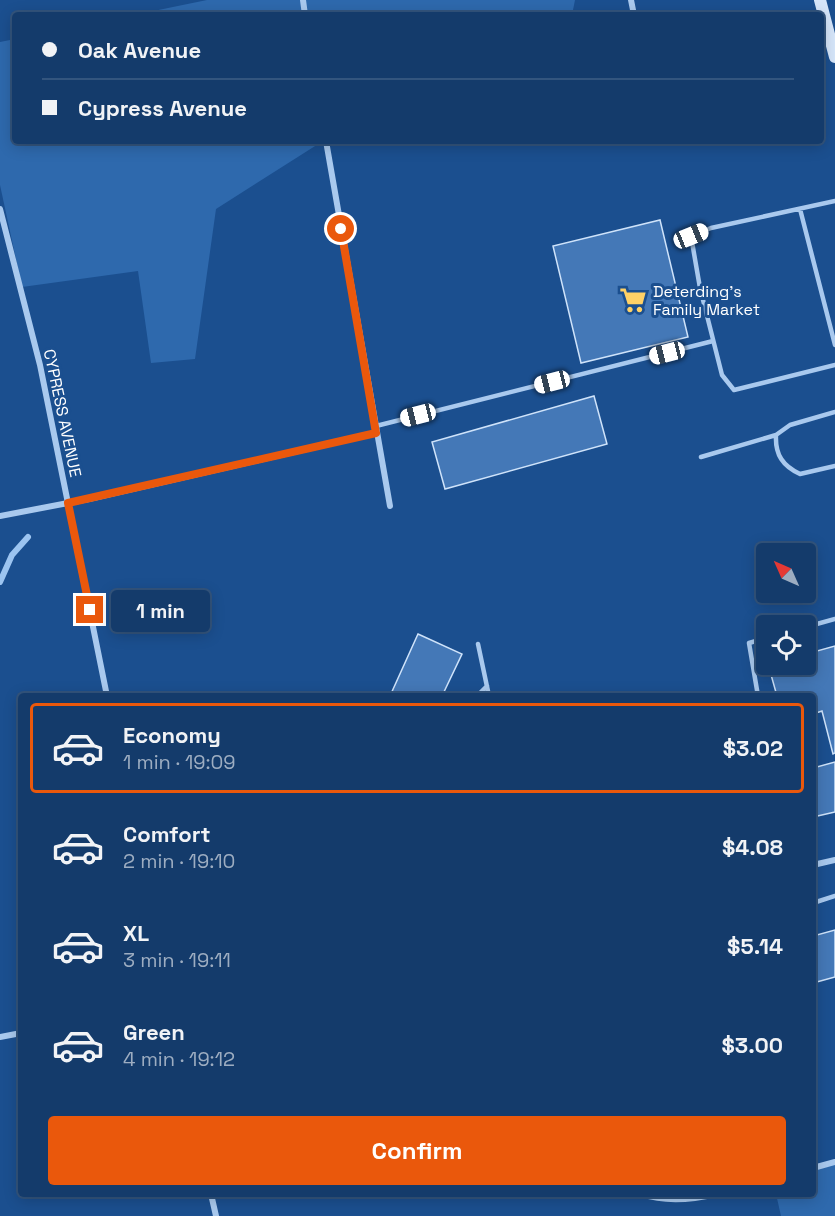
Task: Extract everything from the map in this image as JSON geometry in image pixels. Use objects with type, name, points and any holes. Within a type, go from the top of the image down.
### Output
[{"type":"main road","points":[[824,23],[835,57]]},
{"type":"street","points":[[327,144],[390,506]]},
{"type":"street","name":"CYPRESS AVENUE","points":[[0,208],[40,365],[106,693]]},
{"type":"street","points":[[0,516],[68,503],[375,430]]},
{"type":"street","points":[[816,864],[835,860]]},
{"type":"street","points":[[0,1037],[18,1033]]},
{"type":"street","points":[[816,1167],[835,1162]]},
{"type":"street","points":[[212,1197],[216,1216]]},
{"type":"street","points":[[649,1197],[655,1199],[704,1197]]},
{"type":"lane","points":[[835,201],[711,228],[691,236],[692,252],[722,375],[734,390],[835,365]]},
{"type":"lane","points":[[800,209],[835,345]]},
{"type":"lane","points":[[375,430],[713,341]]},
{"type":"lane","points":[[701,457],[776,435],[790,425],[835,412]]},
{"type":"lane","points":[[776,435],[778,456],[790,469],[800,474],[835,466]]},
{"type":"lane","points":[[816,624],[835,619]]},
{"type":"lane","points":[[756,641],[749,643],[757,693]]},
{"type":"lane","points":[[478,644],[488,693]]},
{"type":"lane","points":[[480,693],[487,686]]},
{"type":"lane","points":[[816,902],[835,896]]},
{"type":"shaded area","points":[[207,0],[575,0],[573,12],[149,12]]},
{"type":"shaded area","points":[[12,40],[12,144],[318,144],[216,209],[195,359],[151,363],[138,271],[22,287],[0,185],[0,42]]},
{"type":"shaded area","points":[[835,1160],[835,1216],[781,1216],[777,1197],[816,1197],[816,1164]]},
{"type":"building","points":[[660,220],[688,337],[581,363],[553,246]]},
{"type":"building","points":[[594,396],[607,444],[445,489],[432,442]]},
{"type":"building","points":[[418,634],[462,654],[443,693],[391,693]]},
{"type":"building","points":[[835,646],[835,753],[833,754],[822,711],[816,713],[816,693],[776,693],[771,675],[816,675],[816,651]]},
{"type":"building","points":[[835,762],[835,812],[816,816],[816,767]]},
{"type":"building","points":[[835,930],[835,977],[816,982],[816,935]]},
{"type":"waterway","points":[[0,582],[12,555],[28,537]]},
{"type":"place","name":"Deterding's Family Market","points":[[633,300]]},
{"type":"route","points":[[90,610],[68,503],[376,433],[341,229]]}]
